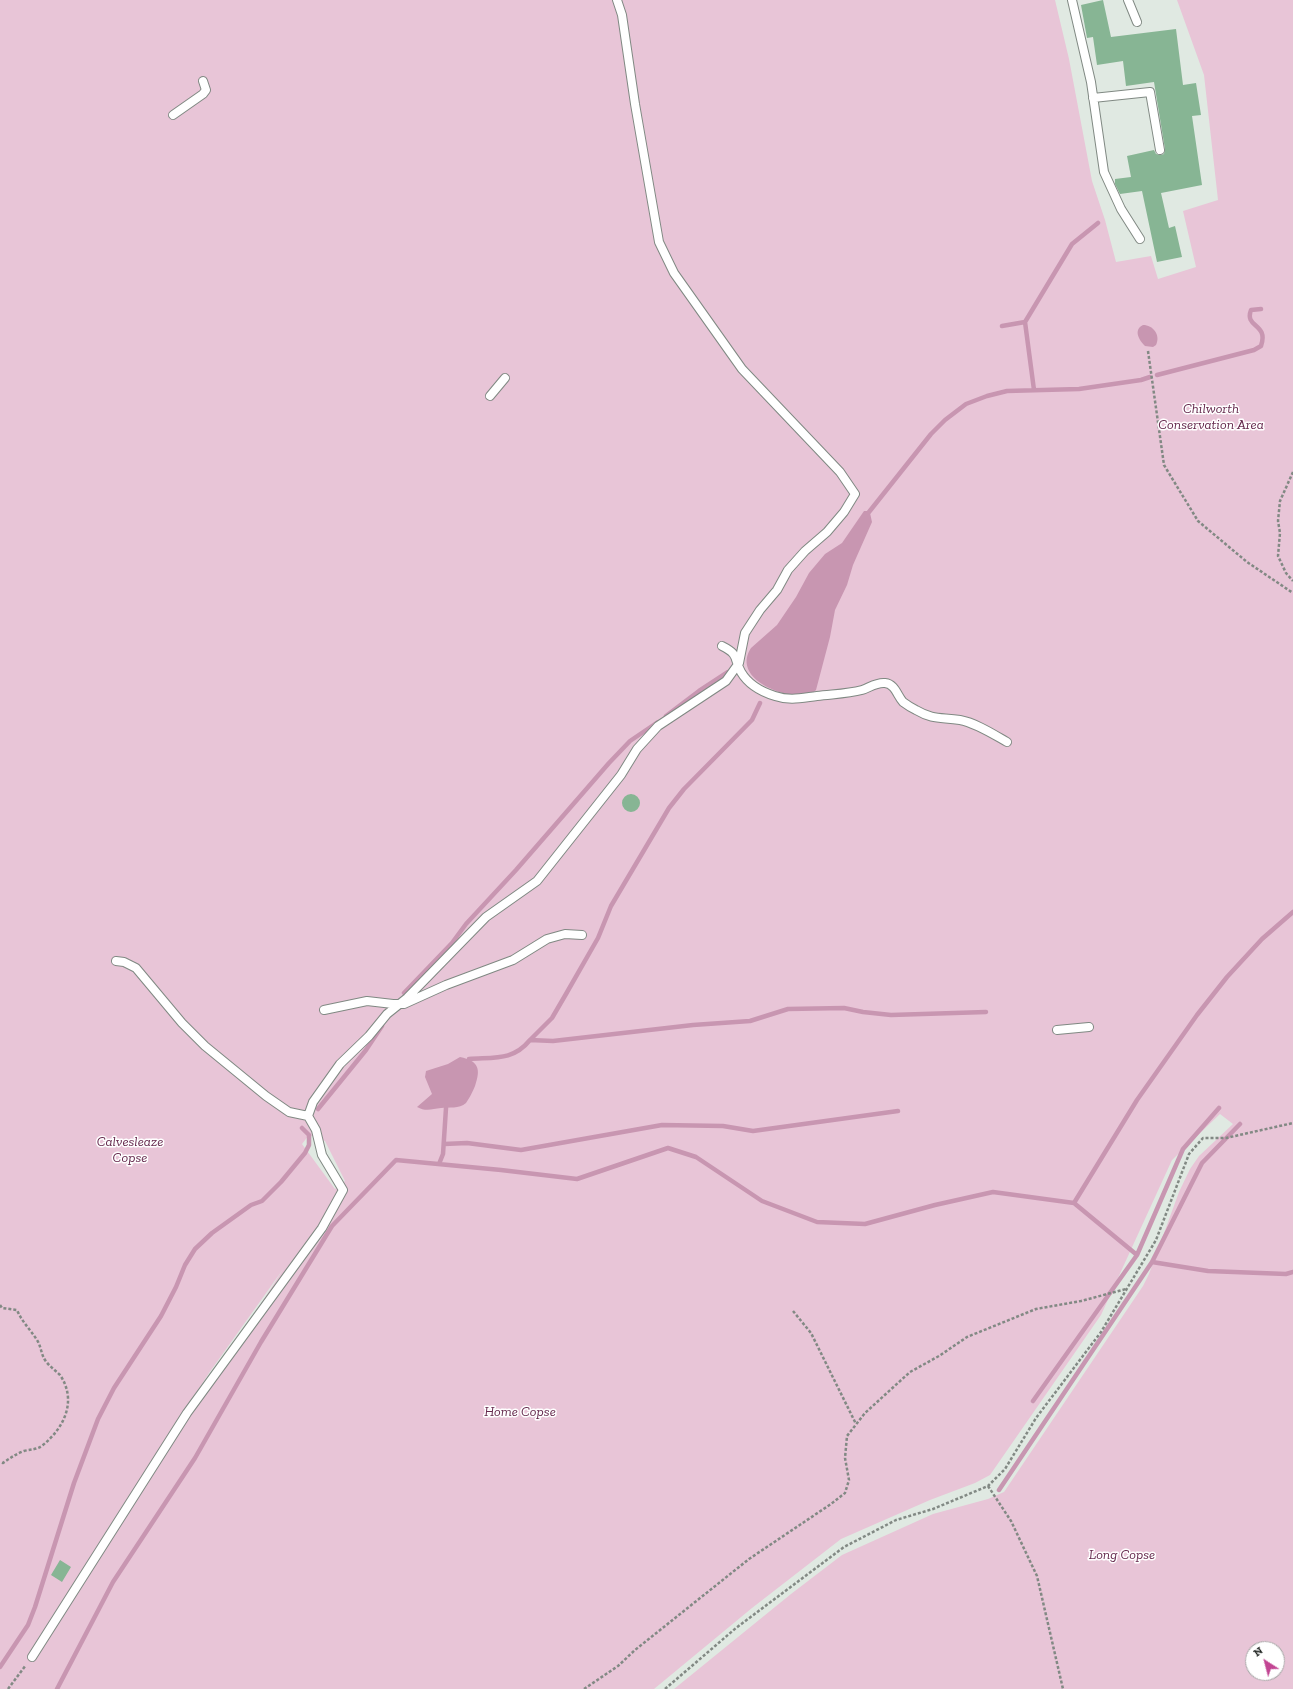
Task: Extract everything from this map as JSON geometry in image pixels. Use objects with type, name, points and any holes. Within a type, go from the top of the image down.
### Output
[{"type":"lane","points":[[308,1116],[313,1102],[340,1064],[369,1036],[387,1014],[399,1004],[486,917],[537,881],[621,775],[637,749],[658,726],[726,681],[738,664],[746,633],[760,610],[777,590],[788,570],[805,551],[827,532],[844,512],[855,494],[840,472],[742,369],[674,273],[659,242],[635,104],[623,22],[617,0]]},
{"type":"lane","points":[[1072,0],[1091,82],[1104,172],[1121,209],[1140,239]]},
{"type":"lane","points":[[1128,0],[1137,22]]},
{"type":"lane","points":[[173,115],[203,94],[206,90],[203,81]]},
{"type":"lane","points":[[1093,98],[1150,92],[1160,150]]},
{"type":"lane","points":[[490,396],[505,378]]},
{"type":"lane","points":[[722,646],[735,654],[741,672],[749,682],[761,690],[787,700],[800,700],[850,693],[866,689],[878,683],[885,683],[898,692],[903,701],[931,718],[961,720],[1007,742]]},
{"type":"lane","points":[[324,1010],[367,1001],[404,1004],[446,985],[502,964],[521,955],[547,939],[566,934],[582,935]]},
{"type":"lane","points":[[32,1657],[186,1413],[322,1228],[343,1190],[322,1155],[316,1130],[308,1116],[289,1112],[266,1096],[205,1046],[182,1023],[136,968],[116,960]]},
{"type":"lane","points":[[1057,1030],[1089,1028]]},
{"type":"path","points":[[1148,351],[1164,465],[1198,521],[1247,562],[1293,594]]},
{"type":"path","points":[[1293,472],[1280,501],[1278,521],[1280,533],[1278,556],[1286,574],[1293,581]]},
{"type":"path","points":[[665,1689],[736,1628],[844,1547],[896,1520],[933,1509],[988,1486],[1005,1469],[1036,1418],[1101,1332],[1156,1240],[1189,1154],[1203,1138],[1226,1138],[1293,1123]]},
{"type":"path","points":[[584,1689],[618,1666],[635,1650],[749,1559],[845,1493],[849,1480],[845,1458],[847,1436],[864,1413],[910,1372],[939,1356],[967,1337],[1036,1309],[1081,1301],[1126,1289]]},
{"type":"path","points":[[0,1305],[2,1308],[17,1310],[23,1323],[38,1341],[46,1361],[60,1376],[66,1388],[68,1402],[68,1412],[44,1444],[36,1450],[26,1451],[13,1456],[3,1463],[0,1462]]},
{"type":"path","points":[[793,1311],[811,1333],[856,1424]]},
{"type":"path","points":[[988,1486],[1011,1521],[1037,1576],[1063,1689]]},
{"type":"path","points":[[8,1689],[32,1657]]},
{"type":"green space","points":[[0,0],[1055,0],[1069,59],[1092,181],[1105,220],[1116,262],[1151,256],[1158,279],[1196,267],[1183,211],[1218,200],[1204,75],[1177,0],[1293,0],[1293,1689],[674,1689],[791,1594],[842,1555],[933,1514],[988,1499],[1004,1492],[1143,1286],[1149,1274],[1179,1192],[1190,1169],[1199,1156],[1233,1124],[1220,1114],[1172,1160],[1101,1315],[990,1475],[975,1483],[930,1500],[841,1539],[752,1608],[654,1689],[0,1689]],"holes":[[[309,1135],[325,1141],[345,1181],[335,1189],[302,1144]],[[284,1268],[77,1589],[35,1649],[100,1542],[209,1373]]]},
{"type":"shaded area","points":[[1143,325],[1147,325],[1157,334],[1156,345],[1153,347],[1145,346],[1139,338],[1138,330]]},
{"type":"shaded area","points":[[864,511],[868,511],[870,513],[872,522],[853,565],[847,585],[835,610],[830,637],[816,690],[808,694],[797,695],[783,693],[770,688],[758,681],[749,672],[747,661],[751,648],[777,625],[796,597],[809,573],[825,554],[842,543]]},
{"type":"shaded area","points":[[460,1057],[475,1063],[478,1070],[475,1086],[466,1103],[457,1107],[429,1110],[417,1107],[432,1094],[425,1077],[426,1071],[448,1064]]},
{"type":"building","points":[[1103,0],[1111,37],[1176,29],[1183,85],[1196,83],[1201,115],[1192,116],[1202,185],[1161,193],[1169,228],[1175,226],[1182,257],[1157,262],[1142,191],[1120,194],[1115,184],[1115,179],[1131,177],[1127,156],[1154,150],[1156,154],[1161,155],[1164,154],[1165,149],[1154,82],[1126,86],[1123,61],[1097,65],[1093,37],[1087,38],[1081,5]]},
{"type":"building","points":[[631,794],[637,797],[640,803],[637,809],[631,812],[625,809],[622,803],[625,797]]},
{"type":"building","points":[[60,1560],[71,1567],[62,1582],[51,1575]]},
{"type":"waterway","points":[[1034,390],[1025,322],[1072,244],[1098,223]]},
{"type":"waterway","points":[[1157,375],[1254,350],[1261,346],[1263,339],[1262,333],[1253,323],[1250,316],[1251,310],[1261,309]]},
{"type":"waterway","points":[[1002,326],[1025,322]]},
{"type":"waterway","points":[[869,512],[931,434],[945,420],[966,404],[987,396],[1007,391],[1079,389],[1141,380],[1150,377]]},
{"type":"waterway","points":[[666,716],[699,691],[728,672]]},
{"type":"waterway","points":[[530,1040],[552,1018],[598,938],[611,906],[669,808],[684,789],[752,720],[760,703]]},
{"type":"waterway","points":[[404,993],[452,943],[466,924],[516,870],[609,763],[630,741],[658,722]]},
{"type":"waterway","points":[[1074,1203],[1137,1100],[1197,1015],[1227,977],[1262,939],[1293,912]]},
{"type":"waterway","points":[[469,1059],[495,1058],[510,1055],[524,1047],[530,1040],[553,1041],[693,1025],[750,1021],[788,1009],[844,1008],[891,1015],[986,1012]]},
{"type":"waterway","points":[[318,1109],[366,1050],[382,1026]]},
{"type":"waterway","points":[[439,1164],[443,1154],[446,1108]]},
{"type":"waterway","points":[[1033,1401],[1137,1255],[1183,1149],[1219,1108]]},
{"type":"waterway","points":[[444,1144],[467,1143],[521,1150],[662,1125],[723,1126],[753,1131],[898,1111]]},
{"type":"waterway","points":[[999,1490],[1152,1262],[1202,1163],[1240,1124]]},
{"type":"waterway","points":[[0,1667],[28,1625],[74,1483],[98,1419],[114,1388],[161,1316],[176,1287],[185,1265],[195,1249],[212,1233],[251,1205],[262,1201],[281,1182],[305,1153],[309,1145],[309,1135],[302,1128]]},
{"type":"waterway","points":[[57,1689],[113,1582],[195,1458],[261,1342],[332,1226],[396,1160],[577,1179],[668,1148],[696,1157],[762,1201],[817,1222],[865,1224],[935,1205],[993,1192],[1074,1203],[1137,1255]]},
{"type":"waterway","points":[[1152,1262],[1208,1271],[1286,1274],[1293,1272]]},
{"type":"park label","name":"Chilworth Conservation Area","points":[[1211,418]]},
{"type":"park label","name":"Calvesleaze Copse","points":[[130,1150]]},
{"type":"park label","name":"Home Copse","points":[[520,1412]]},
{"type":"park label","name":"Long Copse","points":[[1122,1555]]}]
